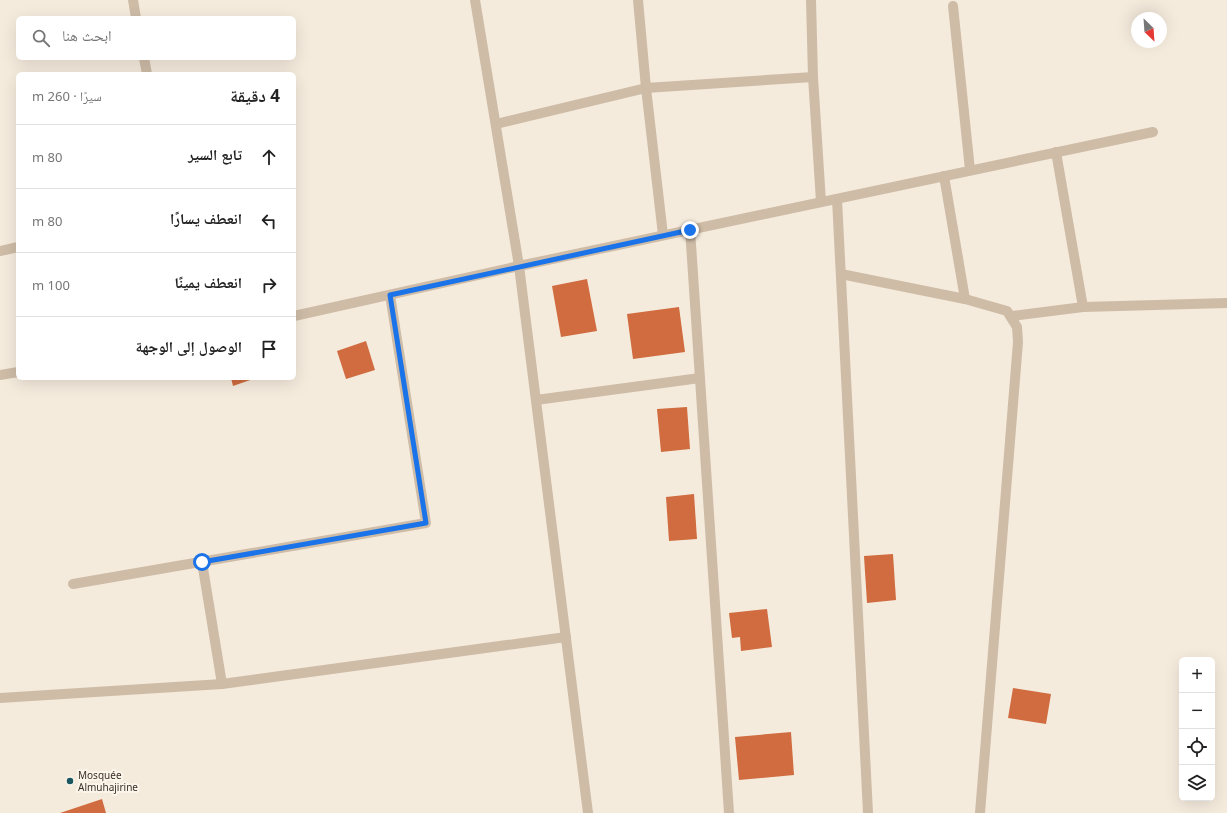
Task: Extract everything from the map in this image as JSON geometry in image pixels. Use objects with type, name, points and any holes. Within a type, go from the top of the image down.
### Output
[{"type":"street","points":[[133,0],[136,16]]},
{"type":"street","points":[[475,0],[519,266],[588,813]]},
{"type":"street","points":[[638,0],[646,88],[663,236]]},
{"type":"street","points":[[811,0],[812,77],[820,202]]},
{"type":"street","points":[[953,6],[970,170]]},
{"type":"street","points":[[144,60],[147,72]]},
{"type":"street","points":[[496,124],[646,88],[812,77]]},
{"type":"street","points":[[296,316],[519,266],[1153,132]]},
{"type":"street","points":[[1056,152],[1084,307]]},
{"type":"street","points":[[944,176],[965,299]]},
{"type":"street","points":[[837,199],[868,813]]},
{"type":"street","points":[[690,230],[729,813]]},
{"type":"street","points":[[0,251],[16,247]]},
{"type":"street","points":[[841,274],[965,299],[1007,311],[1012,316],[1017,327],[1018,342],[980,813]]},
{"type":"street","points":[[73,584],[426,523],[390,295]]},
{"type":"street","points":[[1012,316],[1084,307],[1227,303]]},
{"type":"street","points":[[0,375],[16,372]]},
{"type":"street","points":[[536,400],[700,378]]},
{"type":"street","points":[[202,562],[222,684]]},
{"type":"street","points":[[0,698],[222,684],[566,637]]},
{"type":"building","points":[[587,279],[597,331],[561,337],[552,286]]},
{"type":"building","points":[[679,307],[685,352],[633,359],[627,314]]},
{"type":"building","points":[[366,341],[375,370],[346,379],[337,351]]},
{"type":"building","points":[[232,380],[250,380],[233,386]]},
{"type":"building","points":[[687,407],[690,449],[661,452],[657,409]]},
{"type":"building","points":[[694,494],[697,539],[669,541],[666,497]]},
{"type":"building","points":[[893,554],[896,600],[867,603],[864,556]]},
{"type":"building","points":[[767,609],[772,647],[741,651],[740,637],[732,638],[729,613]]},
{"type":"building","points":[[1013,688],[1051,694],[1046,724],[1008,718]]},
{"type":"building","points":[[791,732],[794,775],[739,780],[735,737]]},
{"type":"building","points":[[102,799],[106,813],[60,813]]},
{"type":"place","name":"Mosquée Almuhajirine","points":[[70,781]]},
{"type":"route","points":[[202,562],[426,523],[390,295],[690,230]]}]
